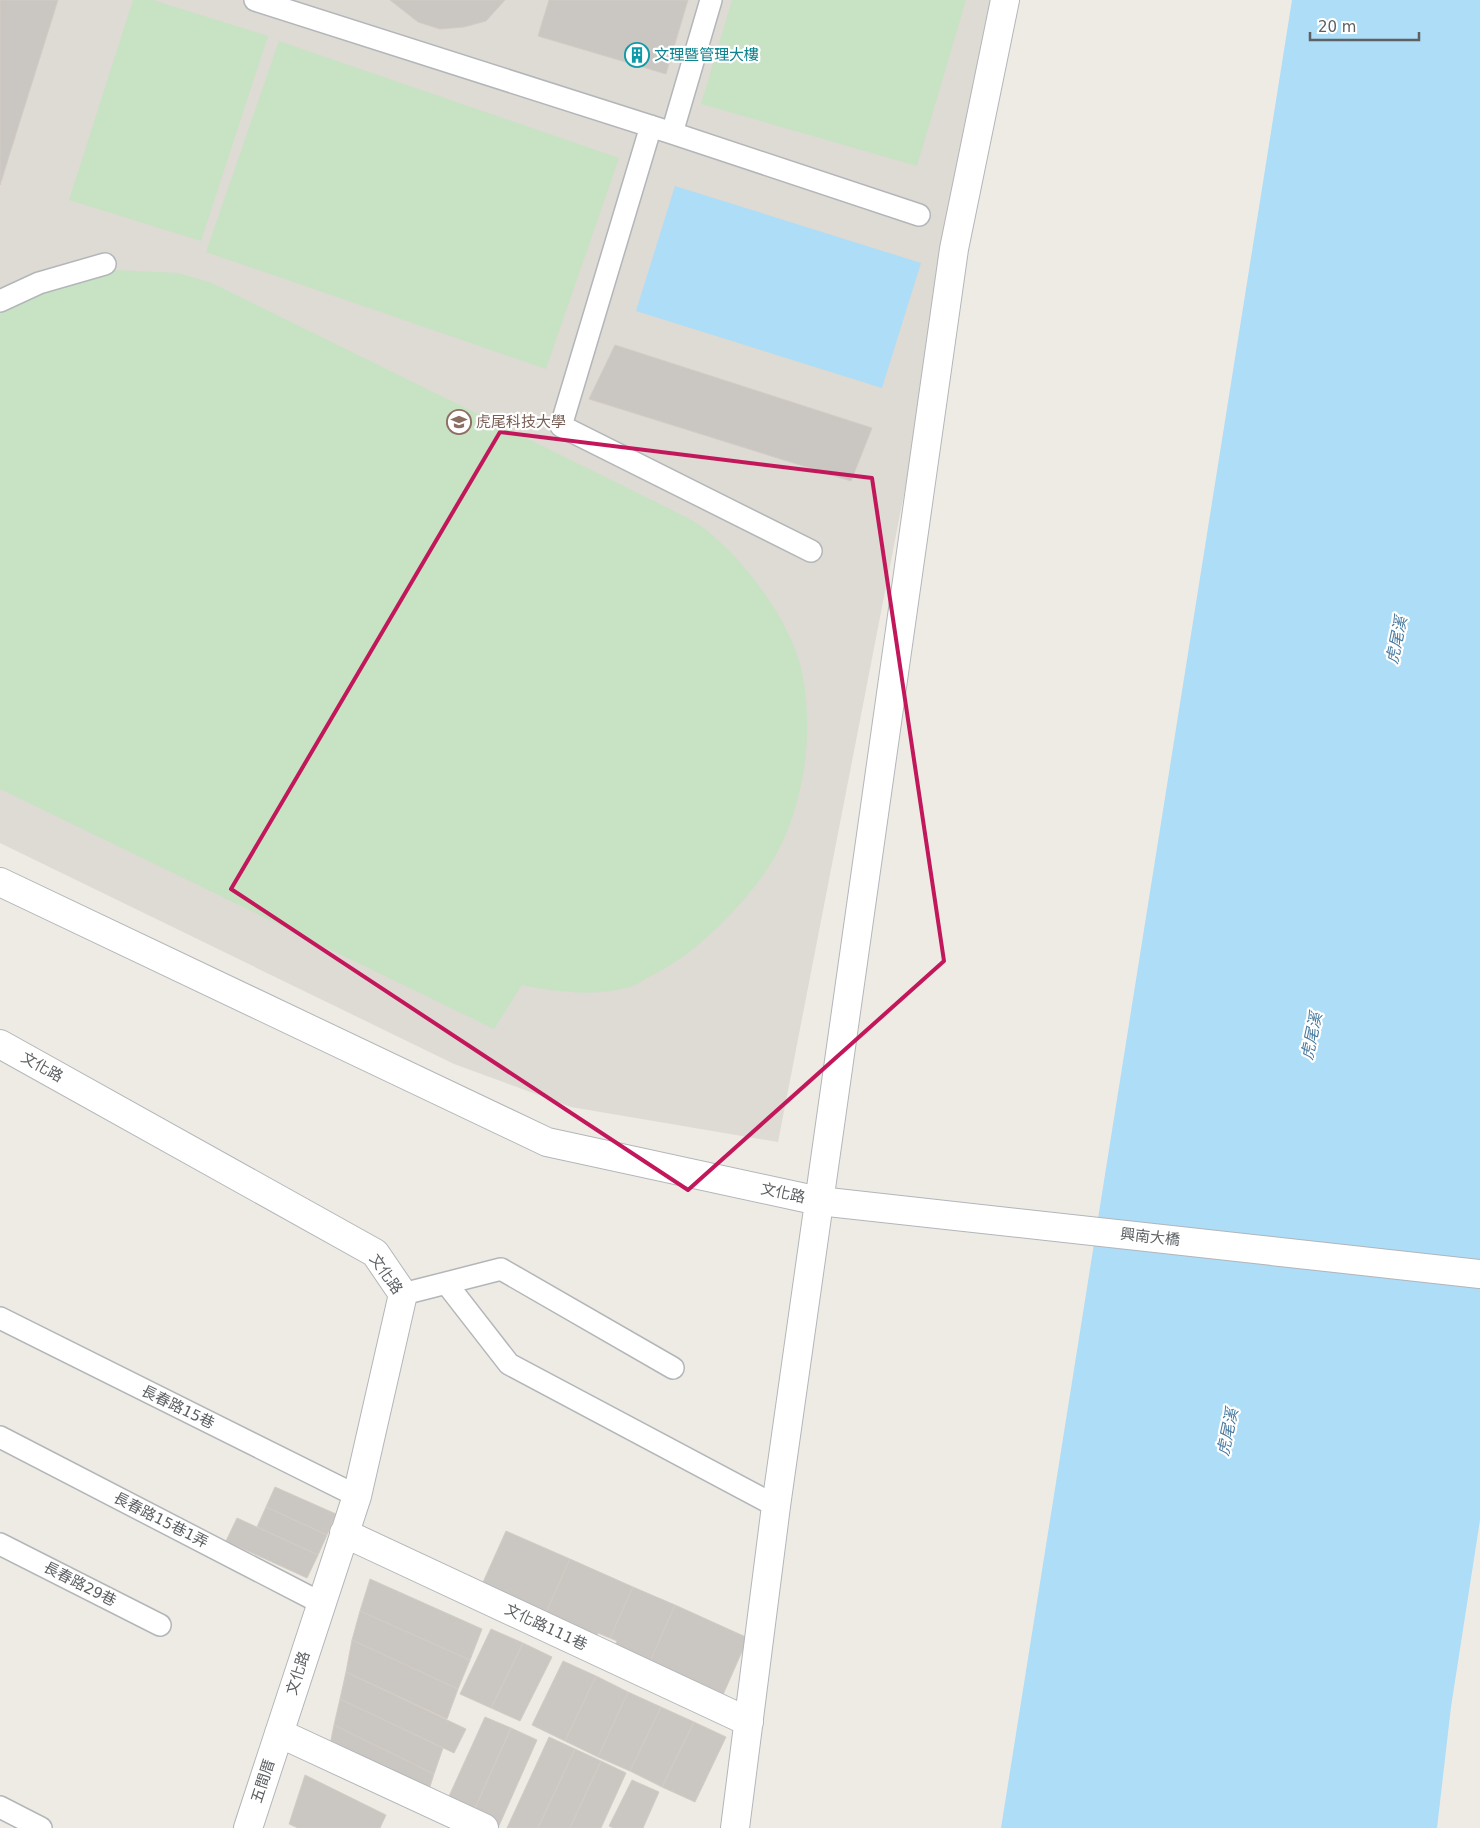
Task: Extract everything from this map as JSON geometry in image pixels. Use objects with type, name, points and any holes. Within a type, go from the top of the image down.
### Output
[{"type":"street","points":[[735,1828],[776,1506],[954,249],[1005,0]]},
{"type":"street","name":"文化路","points":[[0,882],[547,1142],[819,1201]]},
{"type":"street","name":"文化路","points":[[0,1044],[375,1253],[404,1294],[356,1496],[278,1733]]},
{"type":"street","name":"興南大橋","points":[[819,1201],[1480,1274]]},
{"type":"street","name":"文化路111巷","points":[[344,1533],[749,1722]]},
{"type":"street","points":[[278,1733],[484,1828]]},
{"type":"street","name":"五間厝","points":[[248,1828],[278,1733]]},
{"type":"lane","points":[[255,0],[295,6],[920,215]]},
{"type":"lane","points":[[672,133],[711,0]]},
{"type":"lane","points":[[651,126],[561,426],[811,551]]},
{"type":"lane","points":[[0,301],[38,284],[105,264]]},
{"type":"lane","points":[[404,1294],[501,1270],[673,1368]]},
{"type":"lane","points":[[446,1283],[509,1364],[776,1506]]},
{"type":"lane","name":"長春路15巷","points":[[0,1318],[356,1496]]},
{"type":"lane","name":"長春路15巷1弄","points":[[0,1437],[321,1603]]},
{"type":"lane","name":"長春路29巷","points":[[0,1544],[160,1625]]},
{"type":"lane","points":[[0,1807],[42,1828]]},
{"type":"highlighted area","points":[[500,432],[872,478],[944,961],[688,1190],[231,889]]},
{"type":"shaded area","name":"虎尾科技大學","points":[[0,0],[1000,0],[778,1142],[571,1107],[454,1064],[0,843]]},
{"type":"green space","points":[[133,0],[153,0],[268,36],[201,241],[69,200]]},
{"type":"green space","points":[[732,0],[966,0],[917,166],[701,104]]},
{"type":"green space","points":[[279,41],[619,158],[546,369],[206,252]]},
{"type":"green space","points":[[115,270],[178,273],[212,283],[689,519],[721,542],[752,576],[779,616],[790,636],[798,657],[806,698],[807,742],[805,764],[796,807],[780,847],[762,877],[747,896],[706,938],[668,967],[630,987],[590,993],[549,990],[522,985],[494,1029],[0,789],[0,312],[56,286]]},
{"type":"water","name":"虎尾溪","points":[[1292,0],[1480,0],[1480,1520],[1451,1707],[1437,1828],[1001,1828]]},
{"type":"water","points":[[675,186],[921,263],[882,388],[636,311]]},
{"type":"building","points":[[0,0],[58,0],[0,185]]},
{"type":"building","points":[[390,0],[505,0],[486,21],[464,27],[440,29],[418,22]]},
{"type":"building","name":"文理暨管理大樓","points":[[549,0],[688,0],[666,74],[538,36]]},
{"type":"building","points":[[615,345],[872,428],[851,481],[589,399]]},
{"type":"building","points":[[275,1487],[336,1514],[327,1535],[266,1507]]},
{"type":"building","points":[[266,1507],[327,1535],[318,1555],[257,1527]]},
{"type":"building","points":[[237,1518],[318,1555],[307,1578],[226,1541]]},
{"type":"building","points":[[506,1531],[570,1559],[544,1617],[480,1589]]},
{"type":"building","points":[[570,1559],[633,1587],[610,1638],[598,1633],[595,1640],[544,1617]]},
{"type":"building","points":[[370,1579],[482,1629],[470,1660],[360,1611]]},
{"type":"building","points":[[633,1587],[675,1605],[648,1666],[613,1650],[617,1641],[610,1638]]},
{"type":"building","points":[[675,1605],[748,1638],[722,1697],[648,1666]]},
{"type":"building","points":[[360,1611],[470,1660],[458,1689],[352,1640]]},
{"type":"building","points":[[491,1629],[523,1643],[491,1708],[460,1694]]},
{"type":"building","points":[[352,1640],[458,1689],[447,1719],[346,1672]]},
{"type":"building","points":[[523,1643],[552,1657],[520,1721],[491,1708]]},
{"type":"building","points":[[563,1661],[596,1676],[565,1741],[532,1725]]},
{"type":"building","points":[[346,1672],[466,1729],[454,1753],[340,1699]]},
{"type":"building","points":[[596,1676],[628,1692],[598,1757],[565,1741]]},
{"type":"building","points":[[628,1692],[661,1707],[630,1771],[598,1757]]},
{"type":"building","points":[[340,1699],[443,1748],[434,1774],[334,1725]]},
{"type":"building","points":[[661,1707],[694,1722],[662,1787],[630,1771]]},
{"type":"building","points":[[485,1717],[511,1728],[471,1817],[445,1805]]},
{"type":"building","points":[[694,1722],[726,1737],[695,1802],[662,1787]]},
{"type":"building","points":[[334,1725],[434,1774],[427,1796],[329,1750]]},
{"type":"building","points":[[511,1728],[537,1740],[498,1828],[496,1828],[471,1817]]},
{"type":"building","points":[[549,1737],[575,1749],[538,1828],[507,1828]]},
{"type":"building","points":[[575,1749],[601,1761],[570,1828],[538,1828]]},
{"type":"building","points":[[601,1761],[626,1773],[601,1828],[570,1828]]},
{"type":"building","points":[[305,1775],[386,1815],[380,1828],[298,1828],[289,1824]]},
{"type":"building","points":[[632,1780],[659,1792],[643,1828],[613,1828],[609,1826]]},
{"type":"place","name":"文理暨管理大樓","points":[[637,55]]},
{"type":"place","name":"虎尾科技大學","points":[[459,422]]}]
